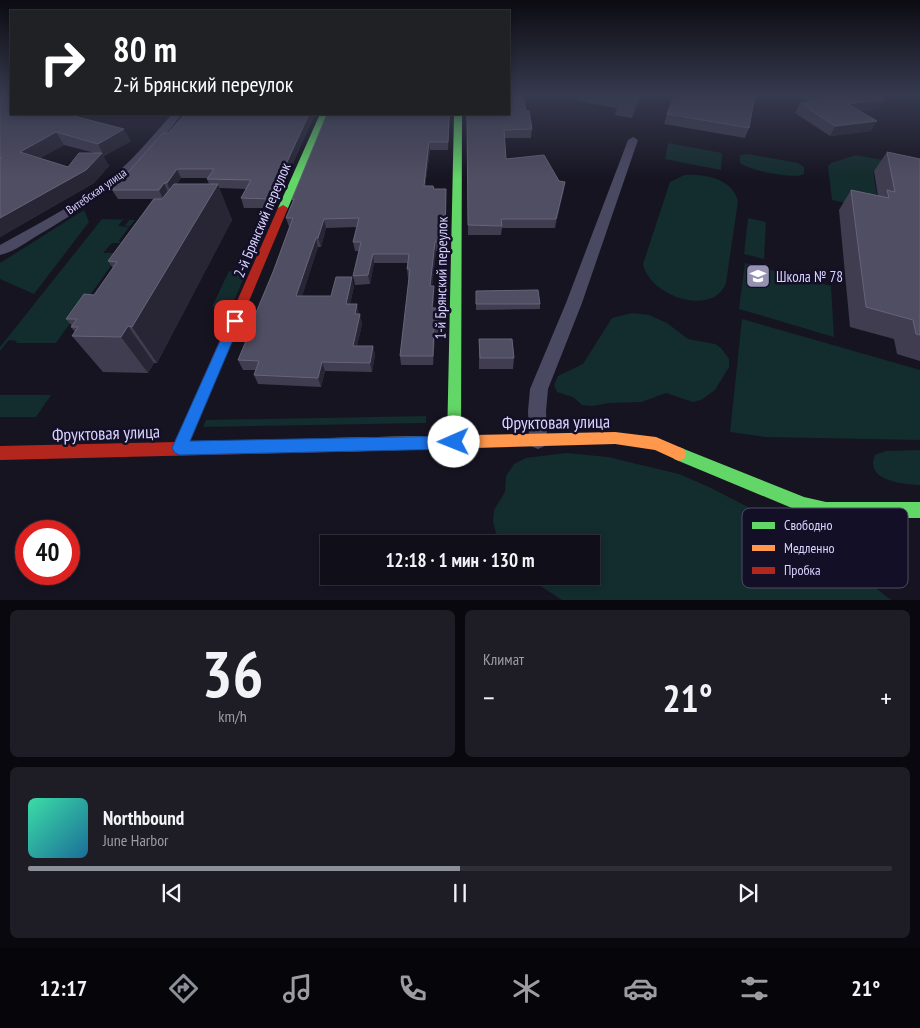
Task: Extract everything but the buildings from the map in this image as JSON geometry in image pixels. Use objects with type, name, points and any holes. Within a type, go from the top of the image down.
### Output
[{"type":"street","name":"Витебская улица","points":[[0,251],[93,196],[117,178],[134,163],[169,123]]},
{"type":"street","name":"2-й Брянский переулок","points":[[180,448],[320,123]]},
{"type":"street","name":"1-й Брянский переулок","points":[[454,442],[458,123]]},
{"type":"street","points":[[538,440],[537,411],[539,389],[574,302],[633,140]]},
{"type":"street","name":"Фруктовая улица","points":[[0,454],[538,440],[633,440],[656,444],[804,505],[817,508]]},
{"type":"green space","points":[[668,143],[722,153],[721,170],[665,159]]},
{"type":"green space","points":[[748,154],[798,163],[804,167],[804,174],[791,176],[752,169],[740,163],[740,155]]},
{"type":"green space","points":[[856,155],[920,167],[920,180],[873,171],[878,201],[903,215],[832,200],[828,166],[831,163]]},
{"type":"green space","points":[[684,175],[700,175],[724,182],[735,193],[738,201],[726,283],[719,294],[708,299],[696,301],[682,299],[668,293],[648,275],[643,264],[670,182]]},
{"type":"green space","points":[[84,210],[89,222],[34,294],[0,279],[0,263]]},
{"type":"green space","points":[[748,218],[766,222],[764,259],[744,254]]},
{"type":"green space","points":[[102,219],[135,220],[130,226],[125,226],[129,220],[123,220],[118,226],[129,227],[119,241],[121,243],[112,243],[103,253],[120,253],[56,343],[16,343],[17,341],[9,340],[0,351],[0,347]]},
{"type":"green space","points":[[745,263],[831,286],[834,337],[739,309]]},
{"type":"green space","points":[[229,271],[245,275],[233,303],[212,307]]},
{"type":"green space","points":[[632,313],[649,315],[667,323],[688,339],[715,344],[721,348],[729,359],[729,367],[715,390],[701,400],[693,402],[666,393],[642,402],[609,403],[592,406],[582,405],[573,397],[557,392],[554,385],[558,376],[583,364],[612,318]]},
{"type":"green space","points":[[742,319],[920,370],[920,440],[765,437],[730,432]]},
{"type":"green space","points":[[0,395],[51,395],[36,417],[0,417]]},
{"type":"green space","points":[[426,416],[426,423],[203,427],[206,420]]},
{"type":"green space","points":[[920,450],[920,485],[895,482],[880,476],[875,471],[873,464],[875,455],[886,451]]},
{"type":"green space","points":[[566,453],[608,457],[679,474],[750,508],[742,508],[742,588],[876,588],[891,600],[562,600],[539,585],[600,585],[600,535],[497,535],[493,522],[494,510],[505,492],[506,476],[514,464],[526,458]]},
{"type":"traffic: fast","points":[[283,208],[320,123]]},
{"type":"traffic: fast","points":[[454,442],[458,123]]},
{"type":"traffic: fast","points":[[679,454],[804,505],[817,508]]},
{"type":"traffic: fast","points":[[908,510],[920,510]]},
{"type":"traffic: slow","points":[[331,445],[615,438],[656,444],[679,454]]},
{"type":"traffic: jam","points":[[180,448],[283,208]]},
{"type":"traffic: jam","points":[[0,453],[331,445]]},
{"type":"place","name":"Школа № 78","points":[[758,276]]},
{"type":"route","points":[[235,321],[180,448],[454,442]]}]
